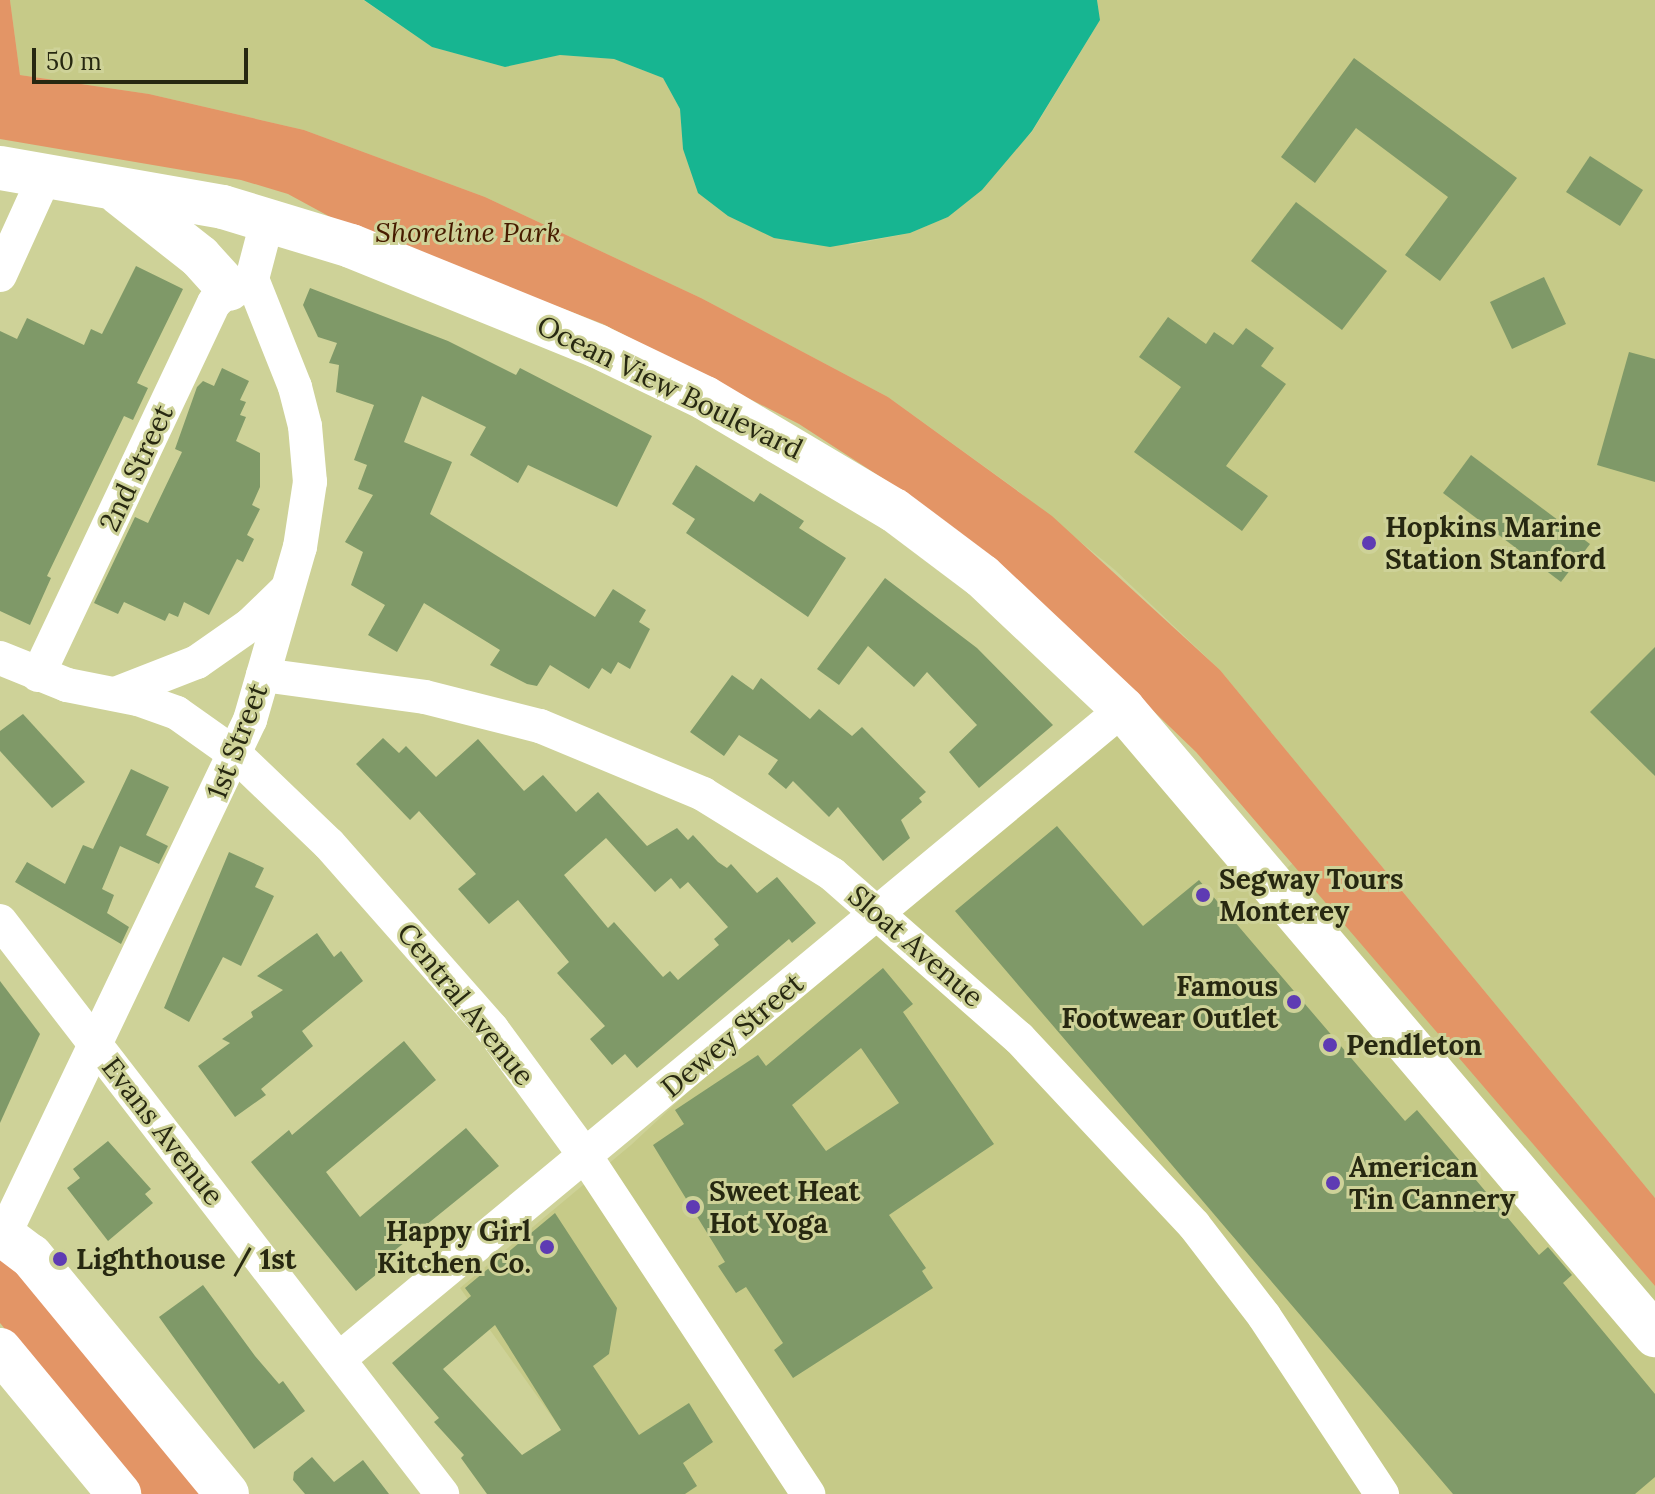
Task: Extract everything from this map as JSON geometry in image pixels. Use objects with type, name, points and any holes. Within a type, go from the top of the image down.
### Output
[{"type":"main road","name":"Ocean View Boulevard","points":[[0,168],[268,218],[351,246],[597,346],[759,426],[936,539],[1123,709],[1655,1335]]},
{"type":"main road","points":[[111,187],[241,284]]},
{"type":"main road","points":[[2,1234],[31,1256],[227,1494]]},
{"type":"main road","points":[[0,1350],[119,1494]]},
{"type":"street","points":[[0,275],[45,176]]},
{"type":"street","points":[[241,284],[268,218]]},
{"type":"street","name":"1st Street","points":[[2,1234],[98,1046],[235,754],[263,675],[288,588],[306,515],[307,440],[295,387],[241,284]]},
{"type":"street","name":"2nd Street","points":[[38,675],[214,303],[241,284]]},
{"type":"street","points":[[115,694],[197,662],[250,625],[288,588]]},
{"type":"street","name":"Central Avenue","points":[[0,658],[38,675],[177,713],[235,754],[329,844],[492,1029],[586,1157],[808,1494]]},
{"type":"street","name":"Sloat Avenue","points":[[263,675],[483,709],[612,752],[703,794],[769,832],[881,912],[1019,1038],[1194,1225],[1264,1316],[1382,1494]]},
{"type":"street","name":"Dewey Street","points":[[339,1359],[1123,709]]},
{"type":"street","name":"Evans Avenue","points":[[0,921],[442,1494]]},
{"type":"shaded area","name":"Hopkins Marine Station Stanford","points":[[10,0],[363,0],[432,47],[505,67],[560,55],[614,59],[663,78],[680,109],[683,149],[850,245],[910,233],[948,217],[1032,132],[1100,20],[1097,0],[1655,0],[1655,1198],[1220,670],[1115,570],[1017,490],[888,397],[701,298],[485,197],[304,130],[149,94],[20,75]]},
{"type":"shaded area","points":[[1123,709],[1272,881],[1293,863],[1655,1286],[1655,1494],[607,1494],[460,1288],[631,1145],[881,912]]},
{"type":"green space","name":"Shoreline Park","points":[[0,0],[10,0],[20,75],[149,94],[304,130],[485,197],[701,298],[888,397],[1052,516],[1220,670],[1655,1198],[1655,1286],[1196,752],[1011,574],[913,498],[799,424],[603,324],[345,225],[288,194],[241,180],[0,139]]},
{"type":"green space","points":[[0,1253],[210,1494],[142,1494],[0,1323]]},
{"type":"water","points":[[364,0],[1097,0],[1100,20],[1032,131],[982,190],[948,217],[910,233],[830,247],[774,238],[728,216],[698,193],[683,149],[680,109],[663,78],[614,59],[560,55],[505,67],[432,47]]},
{"type":"building","points":[[1354,58],[1517,178],[1440,281],[1405,255],[1448,197],[1356,128],[1315,183],[1281,157]]},
{"type":"building","points":[[1590,156],[1643,190],[1620,226],[1566,192]]},
{"type":"building","points":[[1296,202],[1387,271],[1342,330],[1251,261]]},
{"type":"building","points":[[136,266],[183,289],[137,383],[148,388],[133,420],[124,416],[47,576],[51,578],[30,625],[0,611],[0,331],[17,339],[27,318],[84,345],[91,329],[102,334]]},
{"type":"building","points":[[1544,277],[1566,324],[1512,349],[1490,302]]},
{"type":"building","points":[[310,288],[448,341],[516,375],[520,368],[652,436],[617,507],[528,465],[518,483],[470,455],[486,427],[422,396],[404,442],[452,462],[430,514],[595,617],[613,589],[646,610],[639,622],[650,629],[630,669],[618,662],[611,674],[602,668],[589,689],[550,665],[537,686],[527,684],[490,665],[500,650],[424,603],[397,652],[368,635],[385,605],[351,585],[363,552],[345,542],[373,495],[358,489],[367,465],[354,460],[374,405],[336,392],[339,365],[329,363],[337,343],[318,337],[303,305]]},
{"type":"building","points":[[1168,317],[1206,344],[1214,332],[1233,345],[1246,328],[1274,348],[1261,366],[1286,384],[1226,466],[1268,496],[1242,531],[1134,452],[1181,387],[1139,357]]},
{"type":"building","points":[[1629,352],[1655,359],[1655,482],[1597,465]]},
{"type":"building","points":[[222,368],[249,381],[240,400],[246,402],[240,415],[246,417],[236,441],[260,453],[260,487],[252,505],[260,509],[247,535],[254,539],[243,562],[237,559],[209,615],[184,602],[178,617],[169,613],[165,621],[124,602],[118,614],[94,603],[135,517],[148,523],[182,452],[175,449],[197,387],[203,381],[214,386]]},
{"type":"building","points":[[1471,455],[1590,544],[1561,582],[1443,493]]},
{"type":"building","points":[[696,465],[754,502],[760,493],[804,521],[799,528],[846,558],[808,617],[686,533],[695,519],[672,504]]},
{"type":"building","points":[[885,578],[977,648],[1053,725],[979,788],[949,752],[977,725],[927,672],[914,687],[868,646],[839,685],[817,669]]},
{"type":"building","points":[[1655,647],[1655,776],[1590,712]]},
{"type":"building","points":[[732,675],[753,690],[761,678],[810,719],[819,709],[852,736],[862,727],[926,792],[919,798],[922,802],[901,820],[910,838],[883,861],[838,807],[829,817],[793,781],[786,789],[768,774],[778,760],[739,735],[724,756],[690,732]]},
{"type":"building","points":[[23,714],[85,782],[52,808],[0,751],[0,731]]},
{"type":"building","points":[[383,738],[399,753],[406,746],[436,777],[478,739],[524,791],[543,775],[576,812],[598,792],[647,846],[677,828],[688,840],[693,835],[718,862],[727,868],[731,864],[757,893],[777,877],[816,923],[792,943],[789,939],[637,1068],[625,1054],[612,1065],[590,1039],[605,1026],[557,973],[569,962],[518,900],[489,924],[458,889],[476,874],[419,811],[410,820],[356,764]],"holes":[[[606,838],[655,892],[671,878],[680,889],[688,882],[728,927],[714,939],[719,945],[678,980],[670,971],[663,977],[614,922],[608,928],[564,875]]]},
{"type":"building","points":[[131,769],[169,787],[146,835],[168,846],[159,864],[120,846],[102,889],[114,895],[107,913],[129,927],[121,944],[15,882],[27,862],[65,884],[83,845],[93,849]]},
{"type":"building","name":"American Tin Cannery","points":[[1057,826],[1143,926],[1199,880],[1405,1121],[1417,1110],[1539,1255],[1548,1247],[1572,1275],[1563,1283],[1655,1394],[1655,1477],[1635,1494],[1453,1494],[955,911]]},
{"type":"building","points":[[229,852],[264,868],[255,887],[274,896],[241,966],[223,957],[189,1022],[164,1008]]},
{"type":"building","points":[[317,933],[334,957],[341,951],[363,981],[302,1031],[313,1046],[261,1089],[266,1095],[235,1117],[198,1066],[230,1043],[222,1039],[253,1017],[251,1012],[283,990],[257,976]]},
{"type":"building","points":[[883,968],[913,1004],[903,1012],[994,1144],[889,1215],[926,1268],[922,1271],[933,1288],[793,1378],[774,1350],[783,1343],[746,1287],[736,1293],[718,1266],[725,1262],[653,1145],[684,1124],[675,1110],[758,1055],[766,1066]],"holes":[[[861,1048],[899,1103],[826,1151],[792,1105]]]},
{"type":"building","points":[[0,981],[40,1034],[0,1123]]},
{"type":"building","points":[[404,1041],[436,1080],[326,1172],[360,1217],[466,1128],[499,1166],[389,1255],[393,1261],[356,1291],[251,1162],[289,1130],[292,1135]]},
{"type":"building","points":[[108,1141],[151,1189],[145,1194],[153,1203],[108,1241],[67,1188],[80,1178],[73,1169]]},
{"type":"building","points":[[555,1213],[617,1308],[609,1354],[593,1366],[639,1435],[689,1403],[713,1442],[683,1463],[697,1486],[685,1494],[487,1494],[461,1458],[464,1455],[434,1422],[439,1418],[392,1363],[471,1296],[465,1288]],"holes":[[[495,1325],[561,1430],[522,1455],[443,1369]]]},
{"type":"building","points":[[203,1285],[255,1356],[279,1384],[283,1381],[305,1411],[254,1449],[159,1317]]},
{"type":"building","points":[[312,1457],[334,1482],[363,1460],[389,1494],[305,1494],[293,1480],[294,1472]]},
{"type":"place","name":"Hopkins Marine Station Stanford","points":[[1369,543]]},
{"type":"place","name":"Segway Tours Monterey","points":[[1203,895]]},
{"type":"place","name":"Famous Footwear Outlet","points":[[1294,1002]]},
{"type":"place","name":"Pendleton","points":[[1330,1045]]},
{"type":"place","name":"American Tin Cannery","points":[[1333,1183]]},
{"type":"place","name":"Sweet Heat Hot Yoga","points":[[693,1207]]},
{"type":"place","name":"Happy Girl Kitchen Co.","points":[[547,1247]]},
{"type":"place","name":"Lighthouse / 1st","points":[[60,1259]]}]
